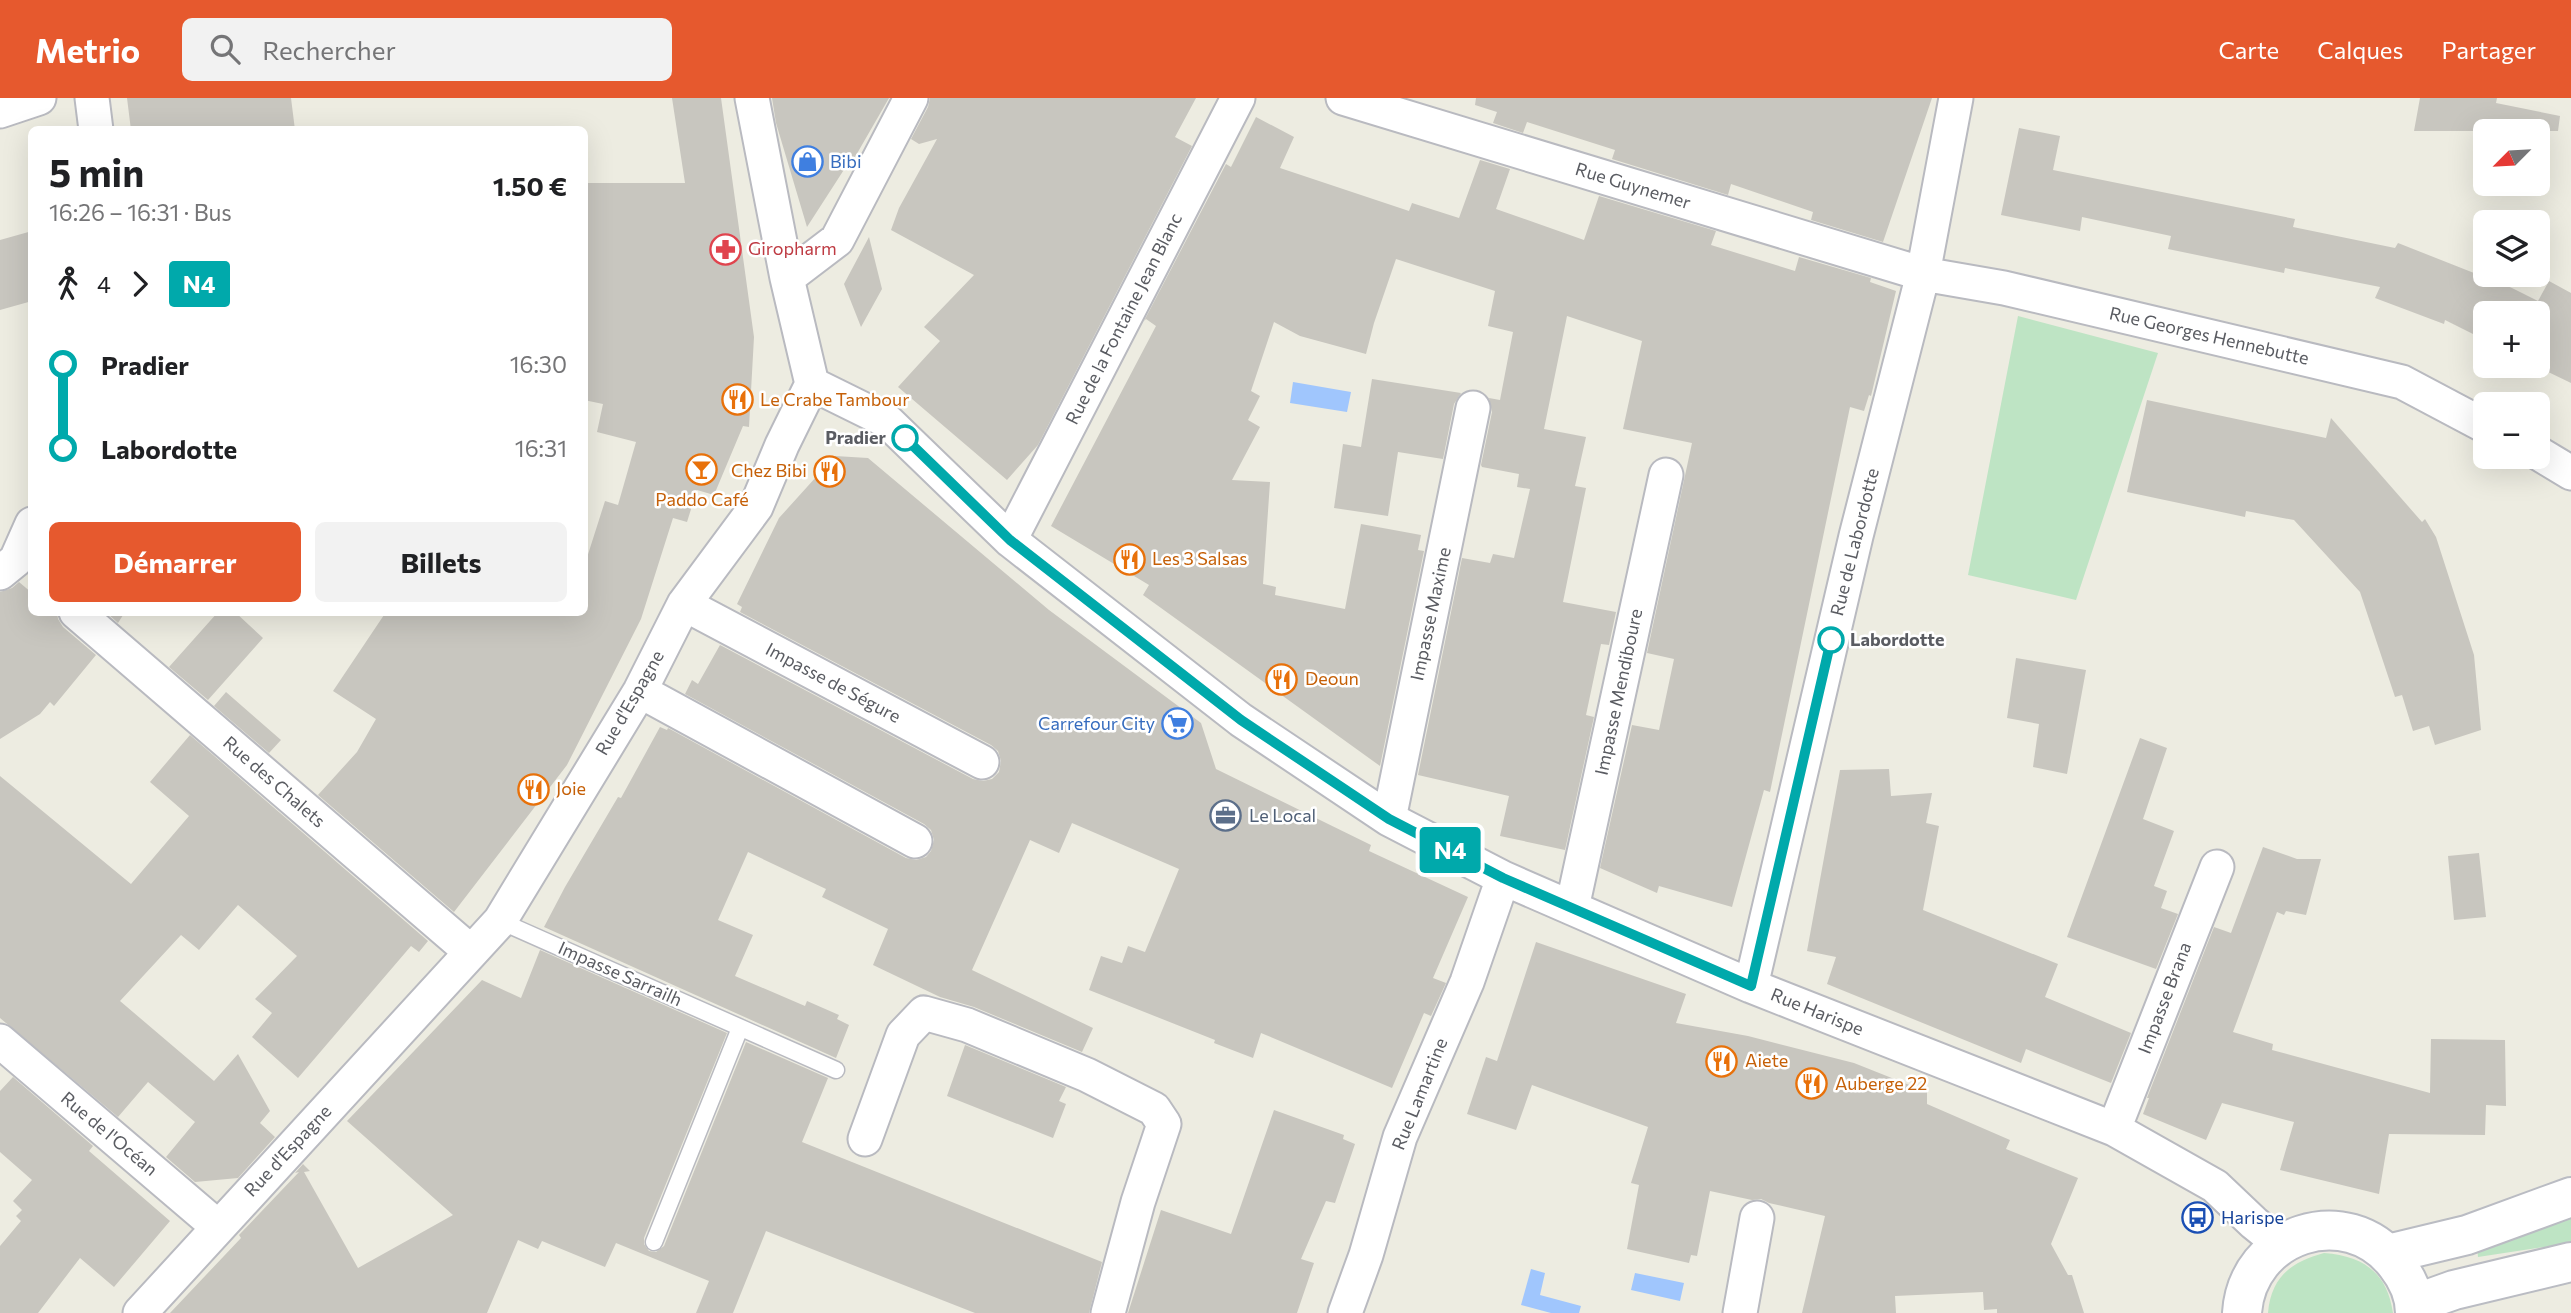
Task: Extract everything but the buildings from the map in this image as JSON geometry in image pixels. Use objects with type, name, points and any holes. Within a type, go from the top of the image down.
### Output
[{"type":"main road","points":[[2388,1254],[2467,1235],[2571,1197]]},
{"type":"main road","points":[[2242,1313],[2243,1299],[2251,1278],[2263,1259],[2280,1244],[2301,1234],[2324,1230],[2347,1232],[2369,1240],[2388,1254],[2405,1276],[2414,1308],[2454,1290],[2571,1262]]},
{"type":"street","points":[[0,111],[39,98]]},
{"type":"street","points":[[92,98],[96,126]]},
{"type":"street","points":[[751,98],[787,278],[812,384]]},
{"type":"street","points":[[787,278],[837,240],[911,98]]},
{"type":"street","name":"Rue de la Fontaine Jean Blanc","points":[[1010,540],[1238,98]]},
{"type":"street","name":"Rue Guynemer","points":[[1343,98],[1923,274]]},
{"type":"street","name":"Rue de Labordotte","points":[[1751,986],[1856,536],[1923,274],[1956,98]]},
{"type":"street","name":"Rue Georges Hennebutte","points":[[1923,274],[2004,288],[2402,382],[2473,420]]},
{"type":"street","name":"Rue Harispe","points":[[812,384],[887,421],[1010,540],[1241,720],[1389,819],[1503,878],[1751,986],[2114,1129],[2215,1186],[2280,1244]]},
{"type":"street","name":"Rue d'Espagne","points":[[140,1313],[500,921],[640,691],[684,604],[756,507],[812,384]]},
{"type":"street","name":"Impasse Maxime","points":[[1389,819],[1473,408]]},
{"type":"street","name":"Impasse Mendiboure","points":[[1572,908],[1666,475]]},
{"type":"street","points":[[16,569],[28,535]]},
{"type":"street","name":"Impasse de Ségure","points":[[684,604],[982,762]]},
{"type":"street","name":"Rue des Chalets","points":[[81,616],[471,952]]},
{"type":"street","points":[[640,691],[915,841]]},
{"type":"street","name":"Impasse Brana","points":[[2114,1129],[2217,867]]},
{"type":"street","name":"Rue Lamartine","points":[[1345,1313],[1366,1255],[1400,1137],[1467,982],[1503,878]]},
{"type":"street","points":[[865,1139],[903,1035],[924,1013],[967,1026],[1075,1070],[1154,1109],[1164,1124],[1138,1202],[1108,1313]]},
{"type":"street","name":"Rue de l'Océan","points":[[0,1041],[218,1227]]},
{"type":"street","points":[[1740,1313],[1757,1219]]},
{"type":"lane","name":"Impasse Sarrailh","points":[[500,921],[836,1070]]},
{"type":"lane","points":[[654,1242],[740,1028]]},
{"type":"green space","points":[[2018,316],[2158,353],[2076,600],[1968,575]]},
{"type":"green space","points":[[2571,1213],[2571,1243],[2478,1257],[2477,1245]]},
{"type":"green space","points":[[2324,1253],[2350,1258],[2371,1269],[2385,1287],[2393,1313],[2268,1313],[2273,1290],[2285,1273],[2302,1261]]},
{"type":"water","points":[[1293,382],[1351,392],[1347,412],[1290,403]]},
{"type":"water","points":[[1531,1269],[1545,1273],[1540,1295],[1581,1306],[1579,1313],[1551,1313],[1521,1305]]},
{"type":"water","points":[[1635,1273],[1684,1283],[1680,1301],[1631,1290]]},
{"type":"bus line","name":"N4","points":[[905,438],[1010,540],[1241,720],[1389,819],[1503,878],[1751,986],[1831,640]]},
{"type":"place","name":"Bibi","points":[[807,162]]},
{"type":"place","name":"Giropharm","points":[[725,249]]},
{"type":"place","name":"Le Crabe Tambour","points":[[737,400]]},
{"type":"place","name":"Pradier","points":[[905,438]]},
{"type":"place","name":"Paddo Café","points":[[702,469]]},
{"type":"place","name":"Chez Bibi","points":[[830,471]]},
{"type":"place","name":"Les 3 Salsas","points":[[1129,559]]},
{"type":"place","name":"Labordotte","points":[[1831,640]]},
{"type":"place","name":"Deoun","points":[[1282,679]]},
{"type":"place","name":"Carrefour City","points":[[1178,724]]},
{"type":"place","name":"Joie","points":[[533,789]]},
{"type":"place","name":"Le Local","points":[[1226,816]]},
{"type":"place","name":"Aiete","points":[[1722,1061]]},
{"type":"place","name":"Auberge 22","points":[[1812,1084]]},
{"type":"place","name":"Harispe","points":[[2198,1218]]}]
